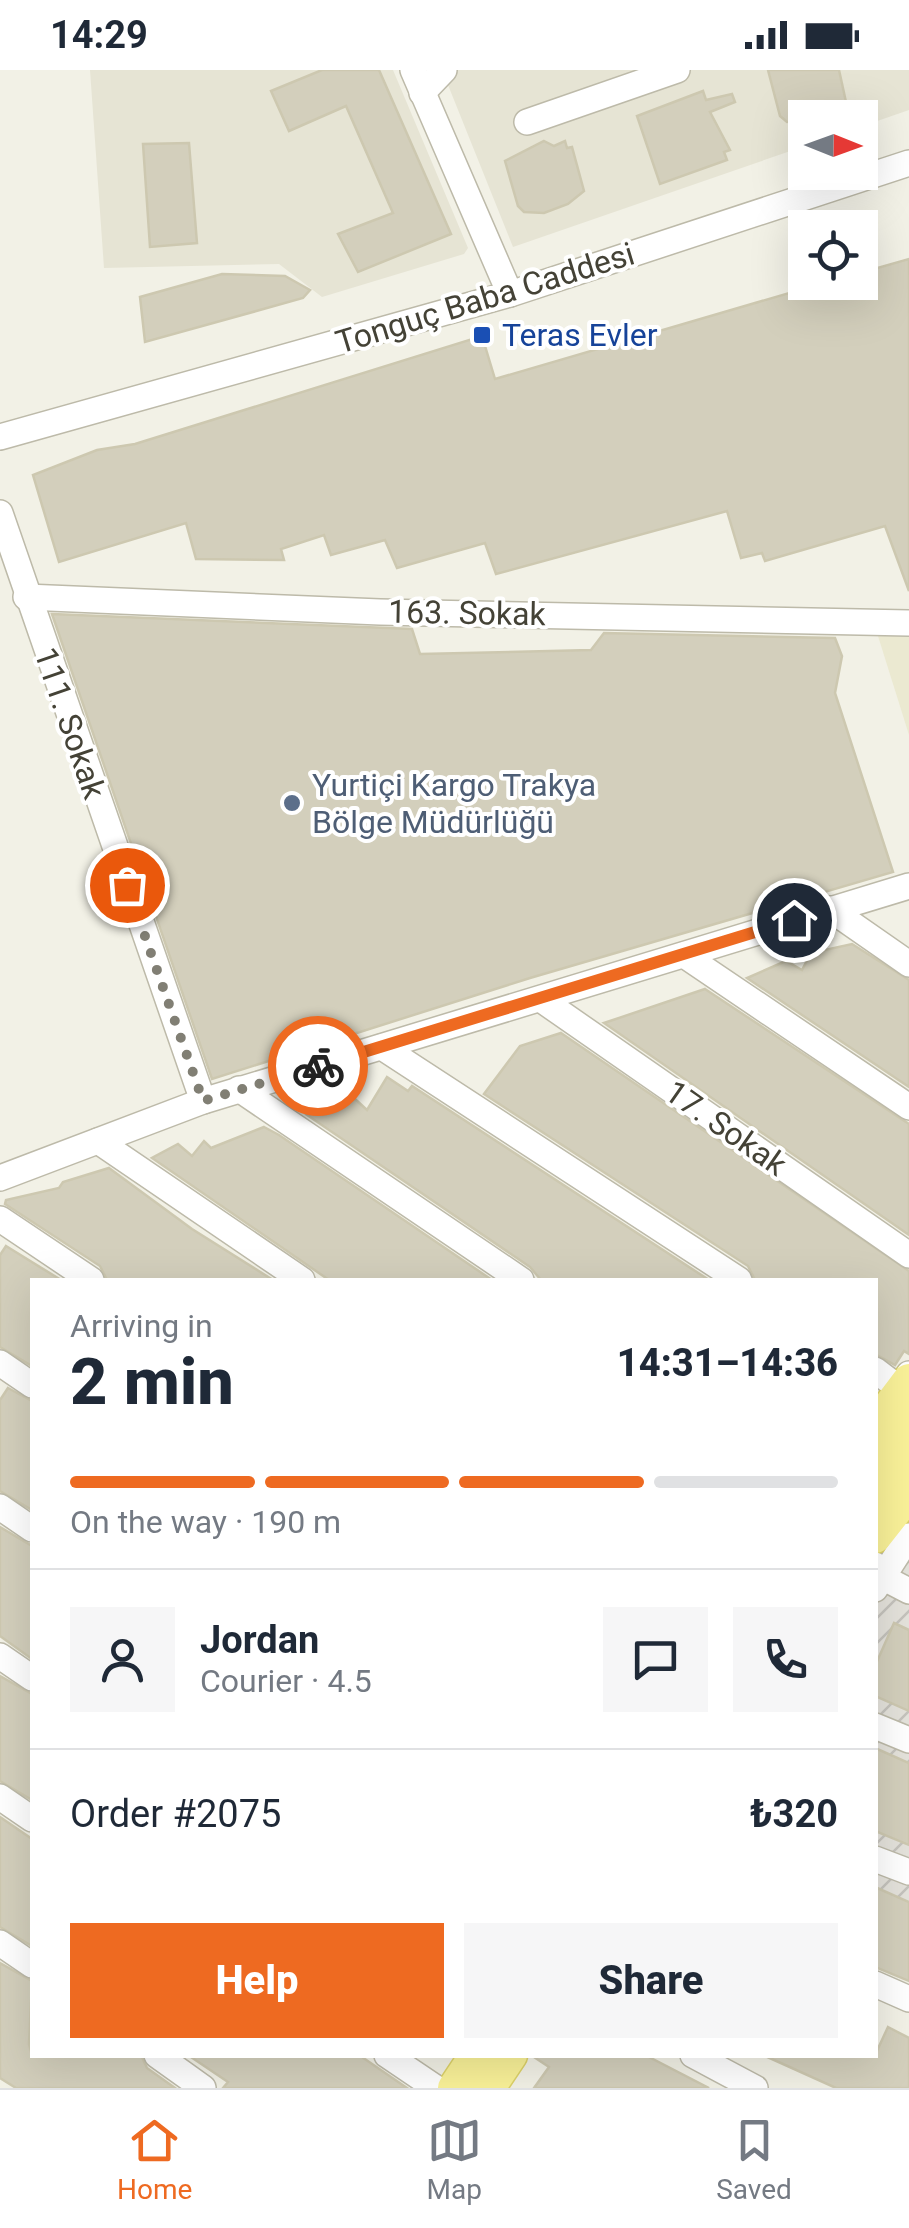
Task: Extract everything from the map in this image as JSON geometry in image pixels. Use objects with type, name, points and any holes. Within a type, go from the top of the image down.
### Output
[{"type":"main road","points":[[878,1421],[900,1386]]},
{"type":"main road","points":[[878,1452],[900,1386]]},
{"type":"main road","points":[[878,1497],[909,1455]]},
{"type":"main road","points":[[878,1534],[909,1494]]},
{"type":"main road","points":[[454,2088],[474,2058]]},
{"type":"main road","points":[[488,2088],[508,2058]]},
{"type":"street","points":[[444,70],[418,81],[510,294]]},
{"type":"street","points":[[526,122],[677,70]]},
{"type":"street","name":"Tonguç Baba Caddesi","points":[[0,437],[510,294],[909,163]]},
{"type":"street","name":"111. Sokak","points":[[0,513],[26,598],[203,1101]]},
{"type":"street","name":"163. Sokak","points":[[26,598],[380,612],[909,623]]},
{"type":"street","points":[[0,1178],[239,1089],[909,886]]},
{"type":"street","points":[[830,908],[909,964]]},
{"type":"street","points":[[684,955],[909,1107]]},
{"type":"street","name":"17. Sokak","points":[[542,1000],[909,1256]]},
{"type":"street","points":[[382,1047],[736,1278]]},
{"type":"street","points":[[239,1089],[518,1278]]},
{"type":"street","points":[[98,1141],[299,1278]]},
{"type":"street","points":[[0,1218],[87,1278]]},
{"type":"street","points":[[0,1363],[30,1384]]},
{"type":"street","points":[[0,1508],[30,1528]]},
{"type":"street","points":[[878,1576],[909,1536]]},
{"type":"street","points":[[878,1577],[909,1591]]},
{"type":"street","points":[[0,1656],[30,1677]]},
{"type":"street","points":[[878,1727],[909,1740]]},
{"type":"street","points":[[0,1797],[30,1818]]},
{"type":"street","points":[[878,1860],[909,1872]]},
{"type":"street","points":[[0,1942],[30,1964]]},
{"type":"street","points":[[878,1985],[909,1999]]},
{"type":"street","points":[[161,2058],[203,2088]]},
{"type":"street","points":[[391,2058],[436,2088]]},
{"type":"street","points":[[699,2058],[755,2088]]},
{"type":"shaded area","points":[[90,70],[393,70],[468,248],[464,254],[322,297],[279,264],[104,268]]},
{"type":"shaded area","points":[[442,70],[909,70],[909,110],[878,121],[878,100],[788,100],[788,152],[513,247]]},
{"type":"shaded area","points":[[878,636],[909,636],[909,735]]},
{"type":"shaded area","points":[[909,1506],[909,1973],[878,1960],[878,1550]]},
{"type":"building","points":[[322,70],[379,70],[451,234],[358,272],[338,234],[393,213],[346,106],[289,131],[271,91]]},
{"type":"building","points":[[768,70],[839,70],[846,100],[788,100],[788,122],[780,116]]},
{"type":"building","points":[[703,91],[706,100],[732,94],[735,102],[710,112],[730,150],[724,152],[727,160],[660,184],[637,116]]},
{"type":"building","points":[[544,141],[554,146],[565,141],[567,148],[572,147],[584,191],[568,204],[544,213],[524,212],[518,206],[505,161]]},
{"type":"building","points":[[189,143],[197,243],[150,247],[143,144]]},
{"type":"building","points":[[909,259],[909,591],[885,526],[765,561],[762,553],[741,558],[727,511],[496,574],[485,543],[397,568],[385,540],[331,555],[324,535],[281,549],[284,560],[196,559],[186,523],[59,562],[33,475],[97,450],[135,444],[482,336],[495,379],[788,293],[788,300],[878,300],[878,268]]},
{"type":"building","points":[[222,274],[285,276],[310,290],[303,298],[145,342],[140,297]]},
{"type":"building","points":[[52,614],[412,629],[420,654],[591,650],[604,633],[835,638],[842,656],[835,693],[893,872],[530,978],[212,1079]]},
{"type":"building","points":[[852,944],[909,980],[909,1087],[747,978],[786,961],[802,970],[811,953]]},
{"type":"building","points":[[705,989],[909,1124],[909,1235],[604,1023]]},
{"type":"building","points":[[561,1033],[909,1271],[909,1354],[904,1351],[895,1365],[878,1356],[878,1278],[754,1278],[748,1266],[484,1094],[520,1046]]},
{"type":"building","points":[[387,1077],[408,1091],[412,1086],[706,1278],[539,1278],[530,1267],[307,1115],[355,1099],[367,1110]]},
{"type":"building","points":[[264,1127],[489,1278],[326,1278],[152,1158],[178,1144],[192,1156],[204,1141],[211,1148]]},
{"type":"building","points":[[109,1168],[192,1229],[270,1278],[106,1278],[100,1266],[5,1204],[6,1200],[59,1188],[63,1182]]},
{"type":"building","points":[[6,1246],[58,1278],[30,1278],[30,1365],[0,1347],[0,1255]]},
{"type":"building","points":[[8,1388],[30,1400],[30,1509],[0,1491],[0,1400]]},
{"type":"building","points":[[0,1527],[30,1545],[30,1658],[0,1636]]},
{"type":"building","points":[[894,1623],[909,1630],[909,1711],[878,1697],[878,1659]]},
{"type":"building","points":[[0,1676],[30,1693],[30,1799],[0,1781]]},
{"type":"building","points":[[878,1749],[909,1763],[909,1845],[878,1832]]},
{"type":"building","points":[[0,1817],[30,1838],[30,1945],[0,1927]]},
{"type":"building","points":[[878,1888],[909,1902],[909,1981],[878,1968]]},
{"type":"building","points":[[0,1963],[30,1980],[30,2058],[142,2058],[147,2068],[175,2088],[16,2088],[0,2078]]},
{"type":"building","points":[[888,2027],[909,2038],[909,2088],[836,2088],[770,2058],[878,2058]]},
{"type":"building","points":[[192,2058],[363,2058],[407,2088],[223,2088],[228,2082]]},
{"type":"building","points":[[536,2058],[651,2058],[709,2088],[534,2088],[549,2067]]},
{"type":"way so far","points":[[127,885],[203,1101],[318,1066]]},
{"type":"place","name":"Teras Evler","points":[[482,335]]},
{"type":"place","name":"Yurtiçi Kargo Trakya Bölge Müdürlüğü","points":[[292,803]]},
{"type":"route","points":[[318,1066],[794,920]]}]
